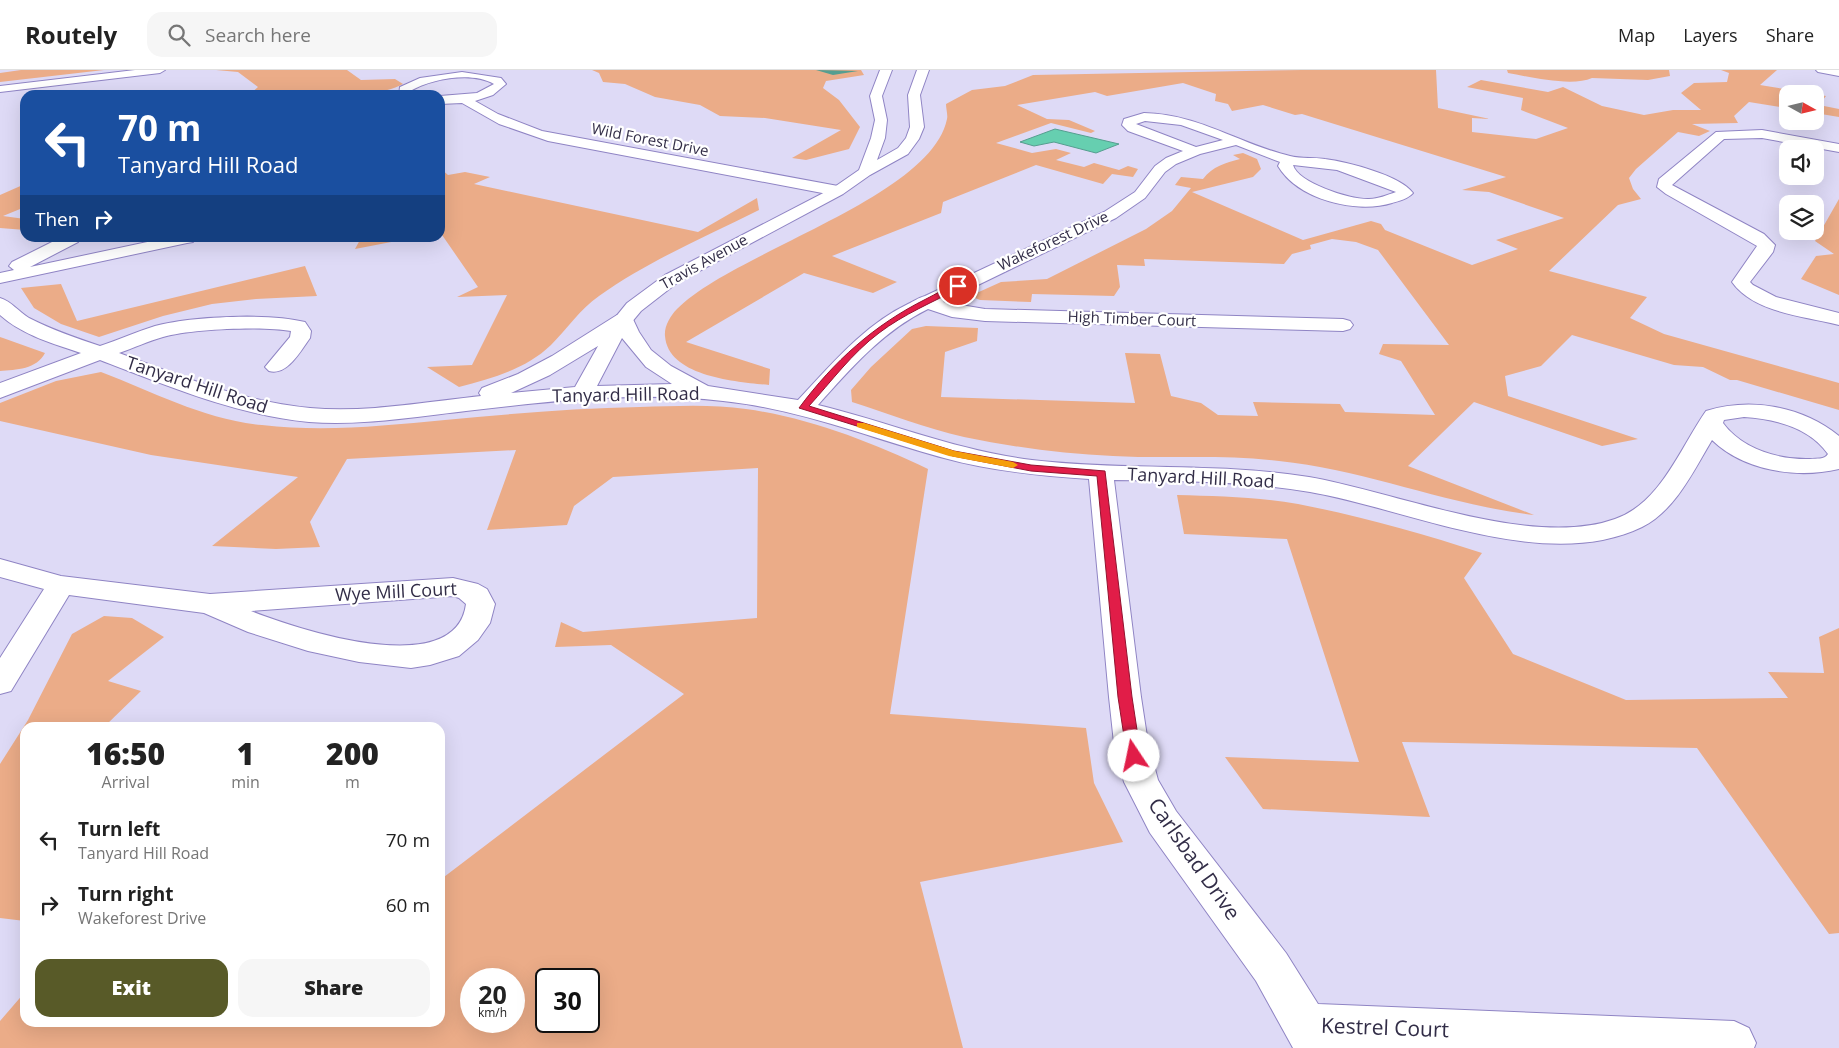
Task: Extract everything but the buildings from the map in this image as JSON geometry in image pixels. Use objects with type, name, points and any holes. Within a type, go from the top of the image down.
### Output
[{"type":"street","points":[[865,172],[878,138],[881,120],[876,96],[886,70]]},
{"type":"street","name":"Travis Avenue","points":[[582,394],[589,377],[624,319],[639,302],[671,279],[838,191],[865,172],[903,151],[912,139],[917,127],[914,95],[923,70]]},
{"type":"street","points":[[1822,70],[1839,73]]},
{"type":"street","points":[[404,90],[410,86],[450,76],[485,77],[498,80],[500,84],[490,92],[464,98],[445,100]]},
{"type":"street","name":"Wild Forest Drive","points":[[464,98],[473,106],[504,122],[548,136],[838,191]]},
{"type":"street","points":[[1195,151],[1133,128],[1129,122],[1146,116],[1168,117],[1289,160],[1338,166],[1399,186],[1405,193],[1374,203],[1346,200],[1302,183],[1292,176],[1285,166],[1289,160]]},
{"type":"street","points":[[1839,148],[1762,134],[1721,135],[1664,182],[1665,187],[1671,192],[1758,238],[1766,245],[1764,252],[1742,282],[1743,287],[1750,293],[1775,302],[1839,318]]},
{"type":"street","name":"Wakeforest Drive","points":[[803,408],[852,353],[875,332],[924,302],[1110,215],[1140,194],[1156,173],[1170,161],[1195,151],[1236,141]]},
{"type":"street","points":[[2,280],[38,254],[64,242]]},
{"type":"street","points":[[2,280],[169,242]]},
{"type":"street","name":"High Timber Court","points":[[924,302],[952,311],[985,315],[1342,325]]},
{"type":"street","name":"Tanyard Hill Road","points":[[0,304],[2,309],[17,320],[98,352],[234,400],[286,412],[339,417],[582,394],[686,391],[707,393],[803,408],[953,454],[1031,468],[1102,474],[1210,475],[1306,484],[1360,495],[1498,531],[1530,535],[1589,533],[1632,522],[1648,512],[1662,497],[1714,416]]},
{"type":"street","points":[[455,406],[509,387],[541,372],[587,346],[624,319],[627,331],[646,358],[659,368],[707,393]]},
{"type":"street","points":[[0,391],[98,352],[150,334],[183,327],[274,322],[298,326],[301,331],[300,338],[276,367]]},
{"type":"street","points":[[1753,410],[1791,419],[1824,435],[1835,445],[1839,454],[1836,462],[1815,467],[1784,465],[1762,459],[1724,440],[1715,431],[1712,423],[1714,416],[1723,412],[1753,410]]},
{"type":"street","name":"Carlsbad Drive","points":[[1102,474],[1125,697],[1131,743],[1141,782],[1162,822],[1271,967],[1310,1036]]},
{"type":"street","name":"Wye Mill Court","points":[[0,568],[60,585],[210,604],[453,587],[462,588],[475,594],[480,604],[480,610],[479,617],[468,632],[449,647],[430,655],[411,658],[311,643],[264,629],[210,604]]},
{"type":"street","points":[[0,683],[60,585]]},
{"type":"street","name":"Kestrel Court","points":[[1310,1036],[1734,1042]]},
{"type":"lane","points":[[0,89],[160,70]]},
{"type":"shaded area","points":[[21,70],[104,70],[0,82],[0,73]]},
{"type":"shaded area","points":[[216,70],[347,70],[361,80],[395,79],[403,84],[389,90],[255,90],[258,87],[238,72]]},
{"type":"shaded area","points":[[592,70],[861,70],[864,75],[826,81],[823,88],[839,100],[860,127],[849,149],[806,160],[792,158],[841,130],[765,118],[720,116],[700,105],[655,97],[625,84],[603,82],[599,73]]},
{"type":"shaded area","points":[[1302,70],[1436,70],[1438,108],[1490,119],[1472,118],[1472,132],[1536,139],[1568,128],[1521,110],[1523,98],[1467,87],[1481,80],[1548,92],[1563,87],[1602,106],[1644,115],[1673,110],[1701,110],[1681,93],[1694,83],[1727,82],[1729,73],[1721,70],[1777,70],[1760,85],[1779,88],[1779,107],[1749,102],[1734,116],[1738,123],[1692,124],[1710,131],[1699,136],[1678,132],[1636,169],[1629,178],[1633,189],[1641,199],[1618,205],[1549,271],[1647,297],[1630,318],[1664,334],[1839,383],[1839,410],[1737,380],[1730,380],[1703,367],[1674,365],[1572,335],[1541,366],[1505,376],[1508,396],[1638,439],[1602,446],[1474,402],[1408,466],[1534,515],[1470,504],[1375,479],[1311,465],[1217,457],[1094,455],[1001,444],[964,437],[852,402],[851,390],[871,367],[912,329],[926,326],[978,328],[977,341],[945,352],[941,397],[1135,403],[1125,353],[1160,354],[1171,396],[1201,403],[1218,415],[1258,416],[1253,402],[1340,404],[1345,412],[1435,415],[1401,361],[1379,354],[1383,344],[1449,345],[1378,250],[1356,242],[1332,239],[1310,245],[1311,249],[1292,254],[1284,264],[1144,259],[1145,266],[1117,265],[1120,287],[1114,296],[1032,294],[1031,302],[980,300],[970,296],[1001,282],[1047,279],[1146,229],[1172,211],[1191,188],[1175,185],[1181,177],[1203,179],[1215,168],[1240,159],[1233,155],[1243,153],[1257,159],[1261,169],[1253,177],[1192,192],[1303,240],[1371,221],[1381,224],[1385,230],[1472,265],[1518,249],[1496,240],[1564,218],[1489,192],[1462,190],[1506,177],[1302,114],[1295,115],[1263,105],[1232,111],[1228,104],[1215,101],[1216,94],[1183,83],[1107,96],[1095,92],[1017,105],[1047,119],[1069,120],[1095,131],[1091,133],[1051,123],[996,143],[1032,153],[1056,149],[1071,153],[1056,160],[1084,167],[1094,163],[1119,170],[1128,166],[1138,169],[1133,177],[1112,174],[1103,184],[1036,165],[943,202],[941,213],[832,256],[897,282],[873,293],[804,273],[686,342],[770,369],[769,385],[740,382],[706,375],[678,361],[669,350],[665,329],[670,318],[677,309],[704,288],[741,266],[869,199],[906,174],[933,148],[947,119],[946,104],[972,90],[1005,86],[1033,75]]},
{"type":"shaded area","points":[[1507,70],[1669,70],[1670,76],[1648,80],[1592,78],[1574,82],[1539,79],[1508,73]]},
{"type":"shaded area","points":[[1824,106],[1839,109],[1839,117],[1824,114]]},
{"type":"shaded area","points":[[1055,129],[1119,144],[1096,153],[1054,142],[1034,146],[1020,142]]},
{"type":"shaded area","points":[[445,172],[448,175],[465,172],[490,177],[474,184],[698,232],[757,198],[759,210],[677,250],[618,283],[592,301],[551,345],[531,360],[508,372],[459,387],[427,367],[472,365],[507,295],[457,297],[478,287],[445,239]]},
{"type":"shaded area","points":[[20,186],[20,209],[3,216],[20,218],[20,230],[0,228],[0,195]]},
{"type":"shaded area","points":[[1839,199],[1839,295],[1801,279],[1816,256],[1834,254],[1815,241],[1824,240],[1824,225]]},
{"type":"shaded area","points":[[359,242],[391,242],[355,249]]},
{"type":"shaded area","points":[[305,266],[317,296],[256,299],[212,304],[163,316],[99,337],[61,324],[34,308],[21,288],[61,284],[77,321]]},
{"type":"shaded area","points":[[0,337],[45,353],[37,362],[26,368],[0,371]]},
{"type":"shaded area","points":[[101,372],[180,404],[220,417],[241,422],[285,427],[376,426],[591,409],[720,406],[770,413],[840,432],[928,469],[890,714],[1086,728],[1094,783],[1123,842],[920,882],[963,1048],[0,1048],[0,1021],[20,998],[20,1027],[445,1027],[445,876],[684,694],[611,645],[555,647],[561,622],[583,632],[757,618],[758,468],[613,477],[574,506],[567,525],[487,530],[516,450],[347,459],[310,522],[320,547],[276,549],[212,546],[298,477],[151,455],[0,421],[0,403],[56,381]]},
{"type":"shaded area","points":[[1177,495],[1253,498],[1298,504],[1390,526],[1482,553],[1464,578],[1513,654],[1626,700],[1788,698],[1768,672],[1824,673],[1819,637],[1839,628],[1839,933],[1829,934],[1697,748],[1402,742],[1430,817],[1263,809],[1225,757],[1359,762],[1287,539],[1184,534]]},
{"type":"shaded area","points":[[104,616],[132,618],[164,637],[108,681],[141,691],[109,722],[27,722],[28,720],[72,634]]},
{"type":"shaded area","points":[[20,733],[20,920],[0,918],[0,764]]},
{"type":"waterway","points":[[819,70],[833,73],[855,71]]},
{"type":"slow traffic","points":[[860,425],[953,454],[1013,465]]},
{"type":"route","points":[[958,286],[924,302],[875,332],[852,353],[803,408],[953,454],[1031,468],[1102,474],[1125,697],[1134,756]]}]
